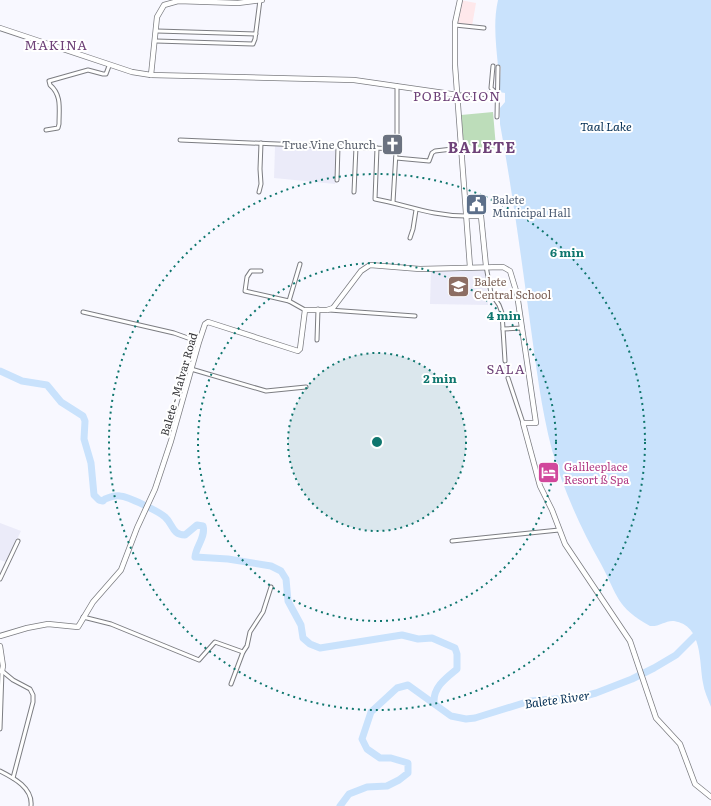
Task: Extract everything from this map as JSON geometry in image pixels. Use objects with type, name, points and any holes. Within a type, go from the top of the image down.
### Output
[{"type":"main road","points":[[151,75],[158,14],[164,5],[170,2],[238,3],[261,0]]},
{"type":"main road","points":[[460,0],[455,25],[454,65],[458,95],[470,267]]},
{"type":"main road","points":[[0,28],[109,66],[151,75],[354,80],[458,95]]},
{"type":"main road","points":[[466,216],[482,216],[486,266]]},
{"type":"main road","points":[[305,310],[327,310],[332,308],[340,300],[361,271],[370,266],[420,269],[486,266],[502,267],[510,271],[517,294],[536,423],[523,423],[540,486],[572,556],[630,641],[656,718],[680,744],[695,784],[711,797]]},
{"type":"main road","name":"Balete - Malvar Road","points":[[0,636],[26,628],[48,624],[76,627],[80,625],[83,617],[93,602],[120,572],[137,528],[146,512],[171,441],[205,324],[212,322],[257,339],[299,351],[305,310]]},
{"type":"main road","points":[[0,646],[4,666],[1,671]]},
{"type":"street","points":[[156,41],[253,44],[261,0]]},
{"type":"street","points":[[455,25],[484,28]]},
{"type":"street","points":[[157,31],[256,34]]},
{"type":"street","points":[[46,130],[58,128],[59,124],[59,97],[49,81],[52,78],[88,70],[106,74],[109,66]]},
{"type":"street","points":[[493,66],[492,88],[497,96]]},
{"type":"street","points":[[497,118],[498,67]]},
{"type":"street","points":[[393,202],[397,149],[397,86]]},
{"type":"street","points":[[458,95],[497,96]]},
{"type":"street","points":[[180,140],[397,149]]},
{"type":"street","points":[[259,192],[261,184],[261,143]]},
{"type":"street","points":[[337,180],[338,146]]},
{"type":"street","points":[[354,192],[356,147]]},
{"type":"street","points":[[377,148],[375,199],[393,202],[426,212],[466,216]]},
{"type":"street","points":[[396,158],[429,161],[432,153],[435,151],[462,148]]},
{"type":"street","points":[[410,238],[416,210]]},
{"type":"street","points":[[289,301],[300,264]]},
{"type":"street","points":[[486,266],[490,293],[499,304],[502,313],[505,361]]},
{"type":"street","points":[[261,271],[250,272],[247,277],[245,291],[289,301],[305,310]]},
{"type":"street","points":[[317,340],[318,310]]},
{"type":"street","points":[[327,310],[415,316]]},
{"type":"street","points":[[83,312],[174,333],[199,342]]},
{"type":"street","points":[[503,329],[522,328]]},
{"type":"street","points":[[191,369],[266,391],[306,387]]},
{"type":"street","points":[[508,378],[523,423]]},
{"type":"street","points":[[452,541],[559,530]]},
{"type":"street","points":[[0,579],[18,541]]},
{"type":"street","points":[[231,684],[243,652],[247,646],[250,632],[263,612],[271,587]]},
{"type":"street","points":[[83,617],[111,624],[194,659],[202,657],[215,642],[243,652]]},
{"type":"street","points":[[0,729],[1,671]]},
{"type":"street","points":[[1,671],[13,680],[30,688],[33,695],[33,702],[13,778]]},
{"type":"street","points":[[0,771],[23,785],[30,796],[31,806]]},
{"type":"shaded area","points":[[460,0],[476,3],[472,26],[456,23]]},
{"type":"shaded area","points":[[275,146],[336,148],[335,184],[274,178]]},
{"type":"shaded area","name":"Balete Central School","points":[[485,269],[488,305],[430,304],[431,270]]},
{"type":"shaded area","points":[[0,523],[21,531],[6,562],[0,560]]},
{"type":"green space","points":[[493,112],[496,148],[477,151],[470,145],[464,146],[461,115]]},
{"type":"water","name":"Taal Lake","points":[[498,0],[711,0],[711,707],[705,692],[700,656],[695,637],[683,624],[674,621],[656,626],[650,626],[630,613],[619,600],[586,537],[561,479],[552,450],[539,386],[516,223],[500,124],[500,108],[505,102],[505,93],[499,92],[501,66],[498,66],[495,25]]},
{"type":"waterway","points":[[0,371],[22,381],[47,385],[61,402],[83,416],[85,421],[84,439],[91,463],[94,495],[99,500],[103,501],[105,499],[118,496],[136,501],[165,517],[175,531],[181,535],[185,535],[197,525],[203,526],[204,530],[202,538],[195,557],[228,559],[271,566],[281,571],[286,579],[288,601],[301,625],[303,638],[310,644],[320,648],[402,635],[418,639],[432,638],[455,648],[457,654],[457,669],[441,683],[434,697],[434,703]]},
{"type":"waterway","name":"Balete River","points":[[340,806],[349,794],[367,787],[387,786],[399,780],[408,773],[408,763],[391,758],[380,758],[367,749],[362,739],[371,712],[397,688],[408,685],[451,716],[466,719],[475,718],[530,701],[581,697],[596,693],[632,679],[654,668],[676,655],[695,636]]},
{"type":"tunnel","points":[[505,361],[508,378]]},
{"type":"place","name":"True Vine Church","points":[[392,144]]},
{"type":"place","name":"Balete Municipal Hall","points":[[477,205]]},
{"type":"place","name":"Balete Central School","points":[[458,287]]},
{"type":"place","name":"Galileeplace Resort ß Spa","points":[[548,472]]},
{"type":"district","name":"MAKINA","points":[[56,44]]},
{"type":"district","name":"POBLACION","points":[[457,95]]},
{"type":"district","name":"BALETE","points":[[482,146]]},
{"type":"district","name":"SALA","points":[[506,368]]}]
